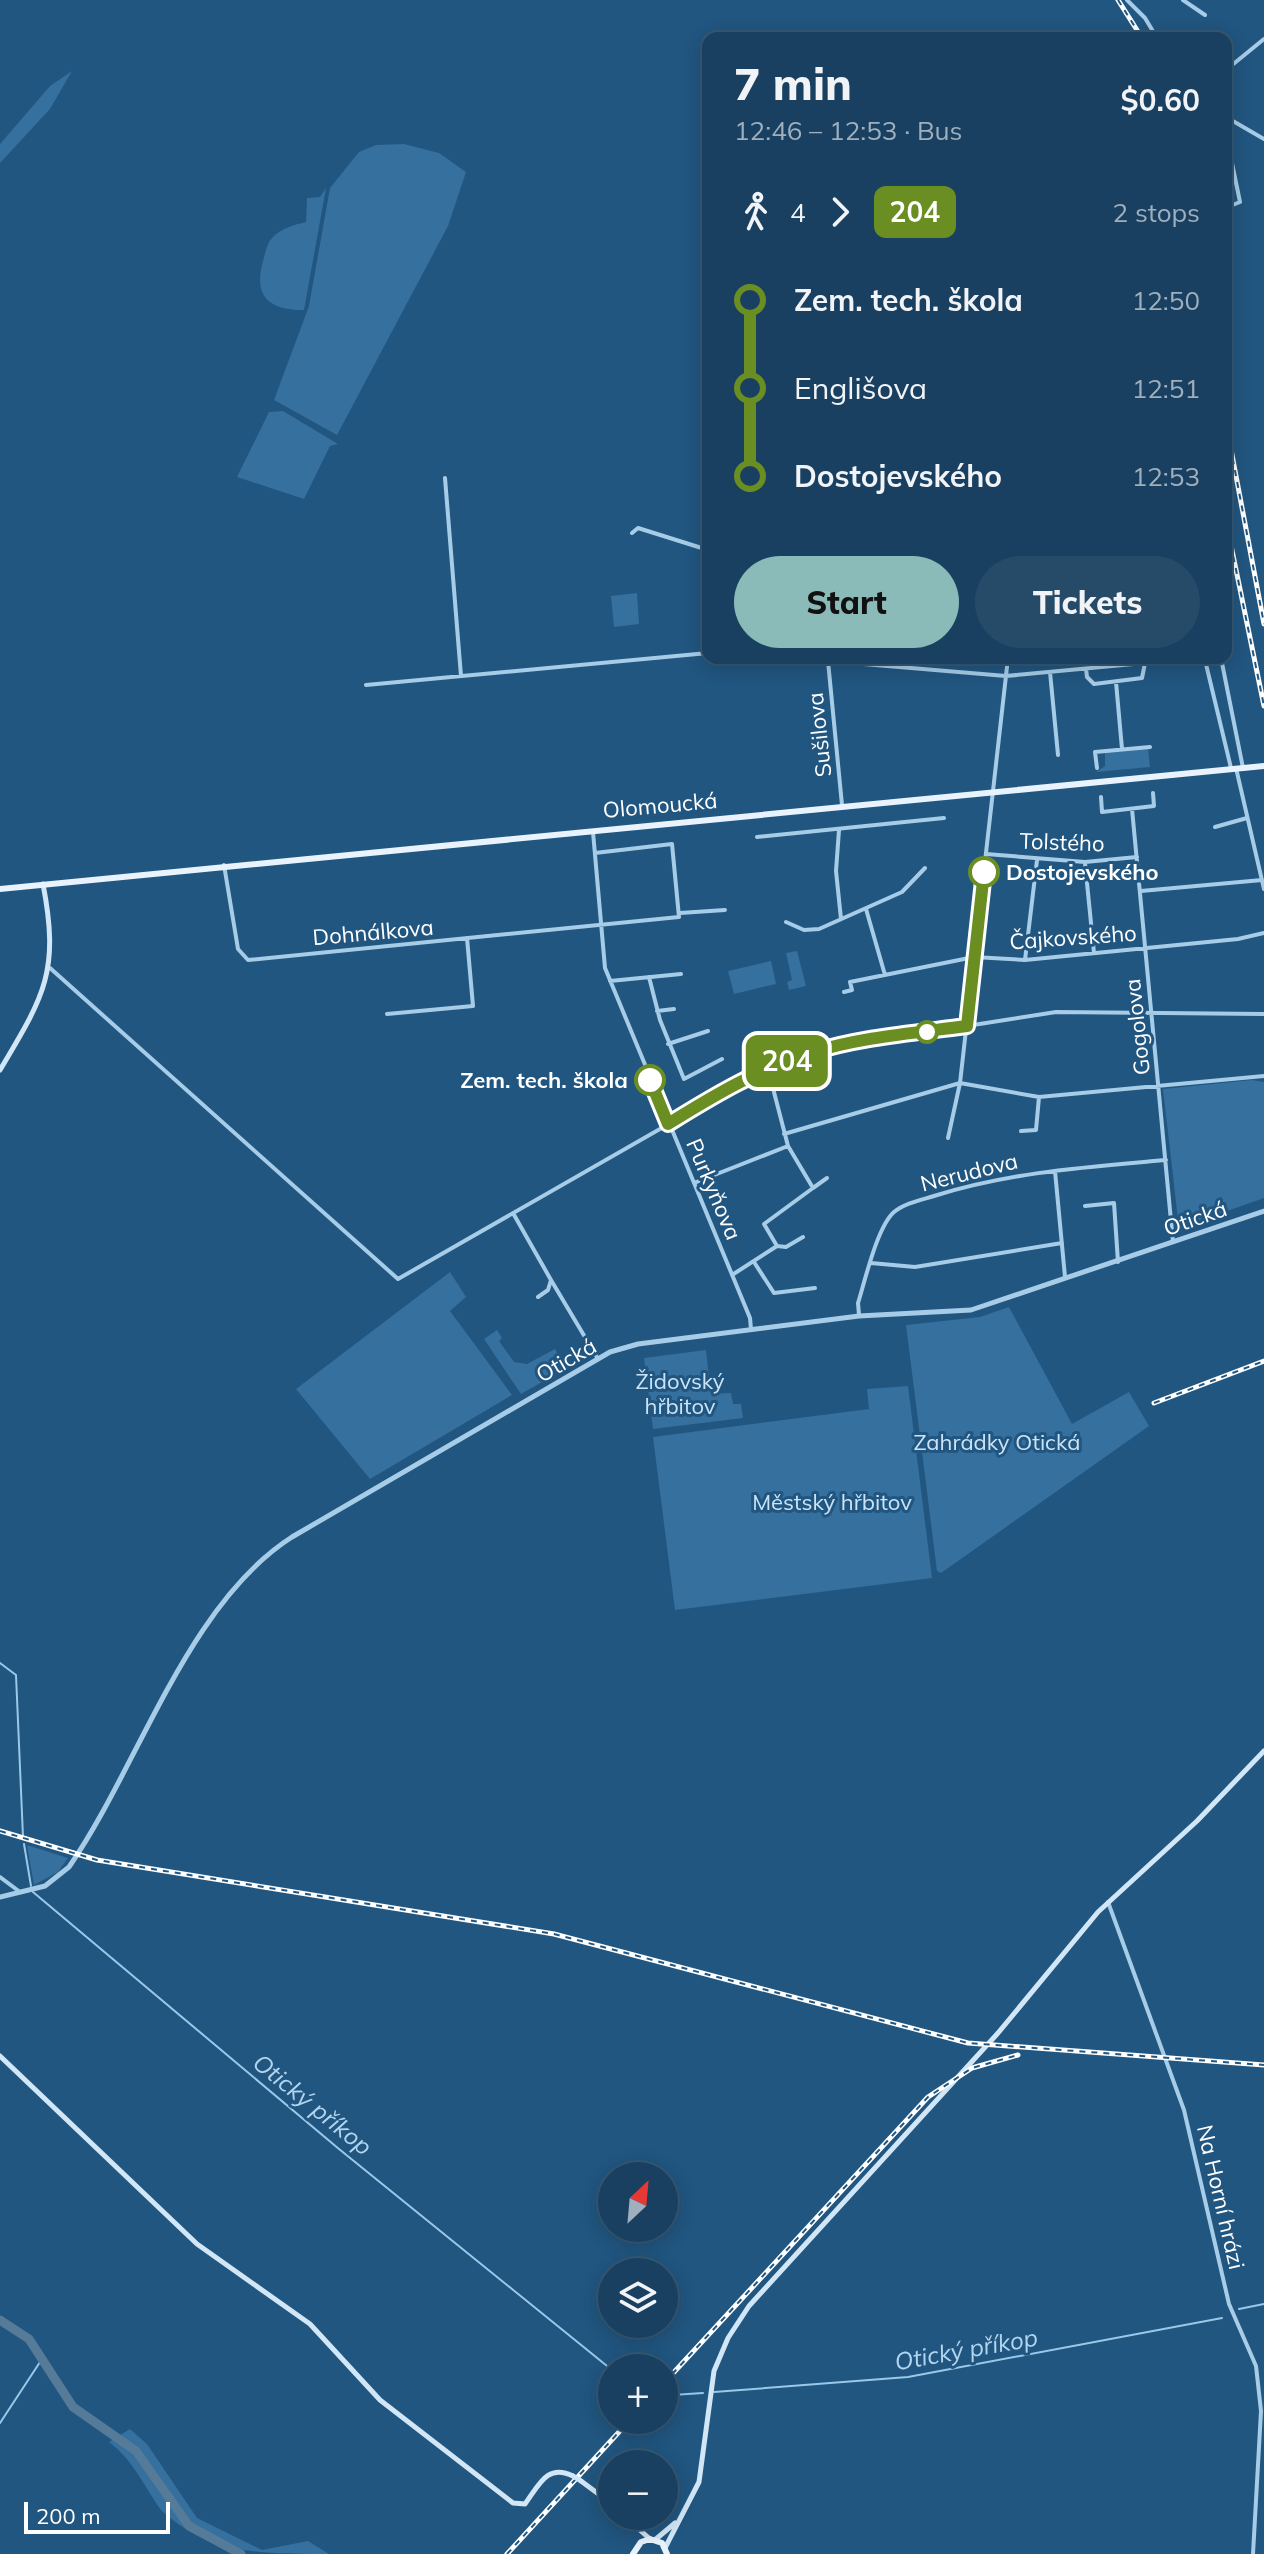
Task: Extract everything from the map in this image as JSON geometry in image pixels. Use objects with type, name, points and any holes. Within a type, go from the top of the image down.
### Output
[{"type":"main road","name":"Olomoucká","points":[[0,889],[1264,766]]},
{"type":"main road","points":[[0,1070],[36,1008],[50,968],[51,934],[43,884]]},
{"type":"main road","points":[[641,2530],[666,2551],[687,2510],[700,2474],[714,2371],[742,2316],[998,2033],[1108,1902],[1197,1821],[1264,1751]]},
{"type":"main road","points":[[0,2056],[197,2244],[310,2324],[380,2400],[513,2503],[525,2504],[547,2474],[561,2470],[598,2494]]},
{"type":"main road","points":[[632,2530],[635,2551],[687,2510]]},
{"type":"street","points":[[1127,0],[1145,18],[1153,32]]},
{"type":"street","points":[[1185,1],[1205,15]]},
{"type":"street","points":[[1232,65],[1264,39]]},
{"type":"street","points":[[1233,122],[1264,139]]},
{"type":"street","points":[[1232,163],[1240,202],[1232,205]]},
{"type":"street","points":[[445,478],[461,676]]},
{"type":"street","points":[[632,533],[638,528],[702,548]]},
{"type":"street","points":[[366,685],[702,654]]},
{"type":"street","name":"Sušilova","points":[[828,664],[842,805]]},
{"type":"street","points":[[890,664],[1006,676],[1135,664]]},
{"type":"street","points":[[948,1138],[960,1083],[1007,664]]},
{"type":"street","points":[[1086,669],[1087,677],[1094,684],[1142,678],[1145,664]]},
{"type":"street","points":[[1206,664],[1236,768],[1264,889]]},
{"type":"street","points":[[1222,664],[1236,768]]},
{"type":"street","points":[[1050,672],[1058,755]]},
{"type":"street","points":[[1116,682],[1122,749]]},
{"type":"street","points":[[1097,768],[1095,752],[1150,747]]},
{"type":"street","points":[[1101,797],[1102,812],[1154,806],[1153,793]]},
{"type":"street","name":"Gogolova","points":[[1132,809],[1173,1242]]},
{"type":"street","points":[[757,837],[944,818]]},
{"type":"street","points":[[1215,827],[1247,818]]},
{"type":"street","name":"Purkyňova","points":[[593,829],[601,927],[610,981],[732,1275],[751,1329]]},
{"type":"street","points":[[839,830],[836,871],[841,919]]},
{"type":"street","name":"Olomoucká","points":[[595,853],[672,844],[679,913]]},
{"type":"street","name":"Tolstého","points":[[986,854],[1085,862],[1137,857]]},
{"type":"street","points":[[1025,960],[1037,860]]},
{"type":"street","points":[[1085,862],[1094,953]]},
{"type":"street","name":"Dohnálkova","points":[[224,865],[238,949],[245,959],[601,927]]},
{"type":"street","points":[[786,922],[809,930],[841,919],[902,892],[925,868]]},
{"type":"street","points":[[1141,891],[1262,880]]},
{"type":"street","points":[[866,908],[885,975]]},
{"type":"street","points":[[601,927],[679,917],[679,913],[725,910]]},
{"type":"street","name":"Čajkovského","points":[[844,992],[852,990],[850,982],[974,957],[1025,960],[1238,939],[1264,933]]},
{"type":"street","points":[[387,1014],[473,1006],[467,938]]},
{"type":"street","points":[[50,968],[398,1279],[768,1069],[833,1047],[1056,1012],[1264,1014]]},
{"type":"street","points":[[610,981],[681,974]]},
{"type":"street","points":[[649,977],[668,1044],[684,1079],[722,1059]]},
{"type":"street","points":[[657,1011],[674,1009]]},
{"type":"street","points":[[668,1044],[708,1031]]},
{"type":"street","points":[[768,1069],[788,1146],[813,1188]]},
{"type":"street","points":[[784,1134],[960,1083],[1039,1097],[1264,1076]]},
{"type":"street","points":[[1021,1131],[1036,1130],[1039,1097]]},
{"type":"street","points":[[694,1183],[788,1146]]},
{"type":"street","name":"Nerudova","points":[[859,1316],[858,1303],[892,1213],[907,1204],[964,1186],[1055,1171],[1166,1160]]},
{"type":"street","points":[[1055,1171],[1066,1280]]},
{"type":"street","points":[[777,1246],[764,1224],[827,1178]]},
{"type":"street","points":[[1085,1206],[1114,1203],[1118,1262]]},
{"type":"street","name":"Otická","points":[[21,1893],[60,1877],[76,1855],[210,1618],[249,1570],[292,1537],[598,1359],[631,1345],[751,1329],[859,1316],[971,1310],[1264,1211]]},
{"type":"street","points":[[513,1213],[598,1359]]},
{"type":"street","points":[[732,1275],[777,1246],[786,1247],[803,1237]]},
{"type":"street","points":[[871,1263],[923,1266],[1062,1243]]},
{"type":"street","points":[[754,1262],[774,1293],[815,1288]]},
{"type":"street","points":[[538,1297],[548,1290],[551,1280]]},
{"type":"street","points":[[0,1877],[21,1893]]},
{"type":"street","points":[[0,1897],[21,1893]]},
{"type":"street","name":"Na Horní hrázi","points":[[1108,1902],[1184,2110],[1229,2304],[1256,2366],[1261,2411],[1253,2554]]},
{"type":"green space","points":[[72,71],[50,109],[0,163],[0,144],[50,86]]},
{"type":"green space","points":[[404,144],[439,153],[466,172],[448,226],[337,435],[274,400],[309,306],[330,188],[359,152],[376,145]]},
{"type":"green space","points":[[326,188],[304,310],[273,304],[262,292],[260,284],[269,243],[284,229],[306,222],[307,198],[320,197]]},
{"type":"green space","points":[[283,411],[338,444],[330,446],[304,499],[237,477],[269,412]]},
{"type":"green space","points":[[637,593],[639,624],[614,627],[611,596]]},
{"type":"green space","points":[[1148,748],[1150,767],[1096,772],[1105,766],[1105,752]]},
{"type":"green space","points":[[797,951],[806,986],[789,990],[787,982],[792,980],[786,953]]},
{"type":"green space","points":[[771,961],[776,984],[734,994],[728,971]]},
{"type":"green space","points":[[1252,1080],[1264,1082],[1264,1198],[1179,1228],[1163,1089]]},
{"type":"green space","points":[[450,1272],[466,1297],[450,1311],[512,1395],[370,1479],[296,1389]]},
{"type":"green space","name":"Zahrádky Otická","points":[[1009,1307],[1072,1424],[1129,1392],[1149,1426],[941,1573],[937,1571],[906,1325],[980,1317]]},
{"type":"green space","points":[[497,1330],[502,1338],[499,1341],[514,1362],[527,1364],[555,1349],[565,1369],[521,1394],[484,1339]]},
{"type":"green space","name":"Židovský hřbitov","points":[[706,1350],[711,1394],[731,1393],[733,1404],[741,1404],[743,1418],[653,1429],[644,1358]]},
{"type":"green space","name":"Městský hřbitov","points":[[908,1386],[932,1578],[675,1610],[653,1437],[869,1409],[867,1389]]},
{"type":"green space","points":[[27,1846],[68,1858],[58,1872],[34,1885]]},
{"type":"green space","points":[[130,2429],[147,2444],[197,2518],[262,2550],[308,2541],[329,2554],[258,2552],[237,2548],[217,2543],[179,2525],[161,2510],[132,2465],[109,2442]]},
{"type":"waterway","name":"Otický příkop","points":[[0,1663],[16,1675],[23,1837]]},
{"type":"waterway","name":"Otický příkop","points":[[24,1844],[31,1886]]},
{"type":"waterway","name":"Otický příkop","points":[[33,1892],[339,2149],[598,2359]]},
{"type":"waterway","name":"Otický příkop","points":[[1239,2309],[1264,2304]]},
{"type":"waterway","name":"Otický příkop","points":[[714,2392],[908,2377],[1222,2318]]},
{"type":"waterway","points":[[0,2320],[29,2339],[73,2407],[136,2451],[189,2526],[241,2554]]},
{"type":"waterway","points":[[0,2423],[42,2359]]},
{"type":"waterway","name":"Otický příkop","points":[[678,2395],[703,2393]]},
{"type":"railway","points":[[1118,0],[1138,32]]},
{"type":"railway","points":[[1232,455],[1264,624]]},
{"type":"railway","points":[[1232,550],[1264,706]]},
{"type":"railway","points":[[1154,1403],[1264,1361]]},
{"type":"railway","points":[[0,1831],[97,1860],[554,1934],[968,2043],[1264,2065]]},
{"type":"railway","points":[[678,2368],[928,2097],[972,2068],[1018,2055]]},
{"type":"railway","points":[[507,2554],[617,2434]]},
{"type":"bus line","name":"204","points":[[650,1080],[668,1124],[756,1074],[802,1056],[827,1048],[967,1026],[984,872]]},
{"type":"place","name":"Dostojevského","points":[[984,872]]},
{"type":"place","name":"Zem. tech. škola","points":[[650,1080]]}]
